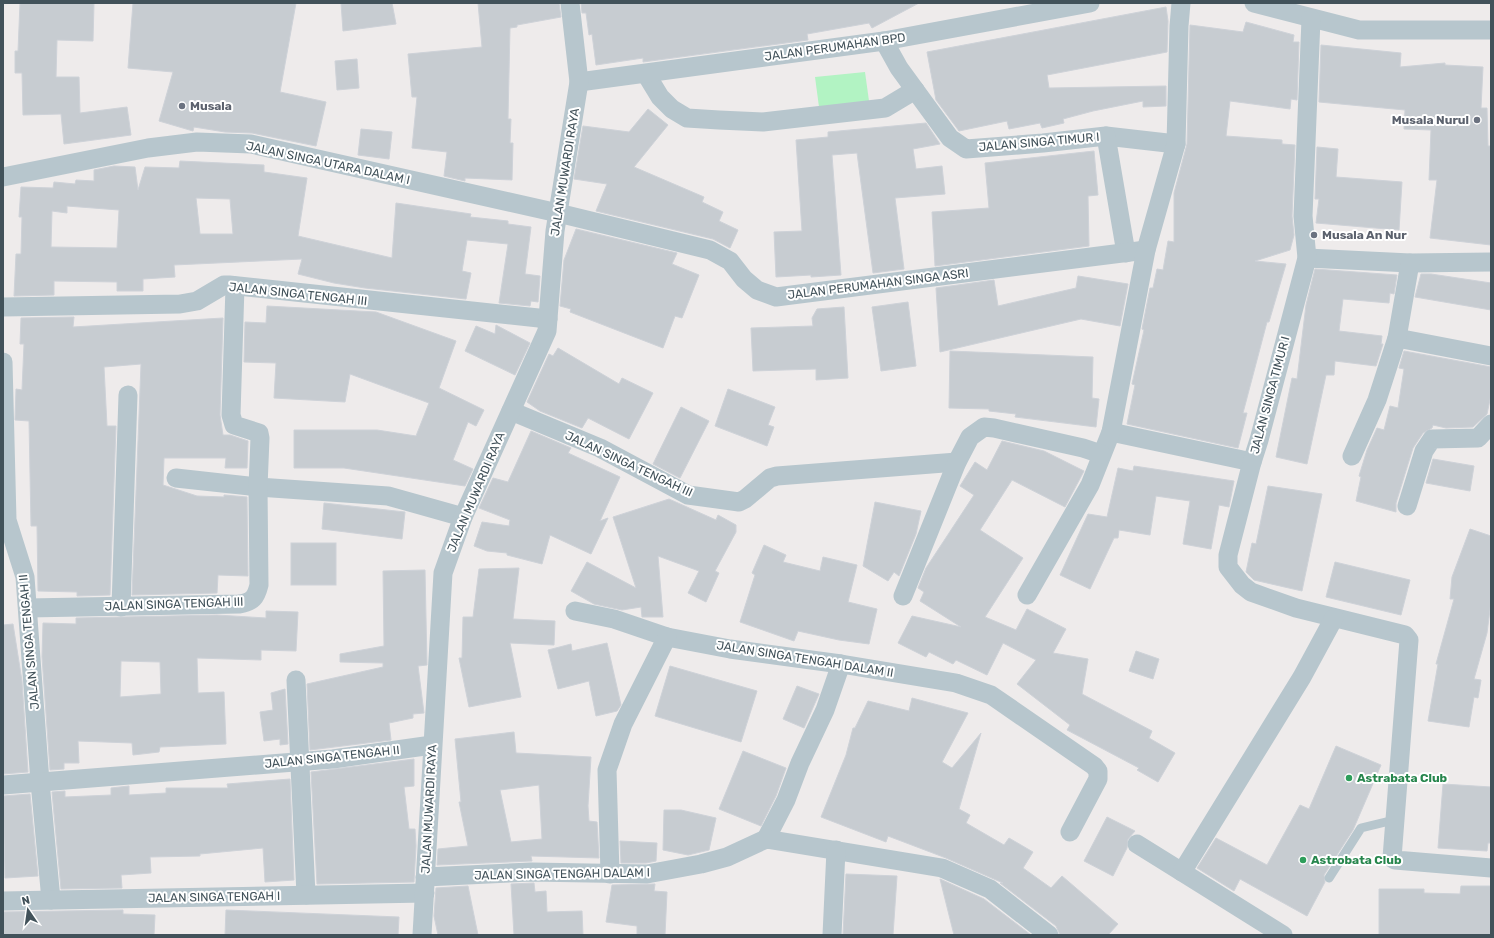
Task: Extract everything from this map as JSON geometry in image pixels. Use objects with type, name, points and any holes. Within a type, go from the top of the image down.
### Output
[{"type":"street","points":[[570,3],[579,82]]},
{"type":"street","name":"JALAN PERUMAHAN BPD","points":[[579,82],[884,41],[1090,3]]},
{"type":"street","points":[[1027,595],[1086,492],[1111,432],[1146,250],[1176,144],[1179,26],[1182,3]]},
{"type":"street","points":[[1254,3],[1311,19],[1359,30],[1491,30]]},
{"type":"street","name":"JALAN SINGA TIMUR I","points":[[1111,432],[1252,462],[1260,440],[1307,258],[1303,216],[1311,19]]},
{"type":"street","name":"JALAN SINGA TIMUR I","points":[[884,41],[899,68],[950,138],[966,149],[1043,144],[1106,136],[1176,144]]},
{"type":"street","points":[[646,74],[660,97],[672,109],[687,118],[763,122],[885,108],[915,90]]},
{"type":"street","name":"JALAN MUWARDI RAYA","points":[[422,935],[443,573],[463,517],[546,331],[558,213],[579,82]]},
{"type":"street","points":[[1106,136],[1126,253]]},
{"type":"street","name":"JALAN SINGA UTARA DALAM I","points":[[3,177],[148,148],[197,142],[251,144],[558,213]]},
{"type":"street","name":"JALAN PERUMAHAN SINGA ASRI","points":[[558,213],[710,250],[730,261],[744,278],[757,290],[776,297],[1146,250]]},
{"type":"street","points":[[1307,258],[1410,262],[1491,262]]},
{"type":"street","points":[[1352,456],[1377,400],[1397,338],[1410,262]]},
{"type":"street","name":"JALAN SINGA TENGAH III","points":[[3,307],[180,304],[197,301],[224,285],[548,319]]},
{"type":"street","points":[[235,286],[231,415],[234,425],[259,433],[260,445],[258,487]]},
{"type":"street","points":[[1397,338],[1491,356]]},
{"type":"street","name":"JALAN SINGA TENGAH II","points":[[3,362],[7,520],[25,577],[40,782],[51,900]]},
{"type":"street","points":[[121,606],[128,395]]},
{"type":"street","name":"JALAN SINGA TENGAH III","points":[[511,411],[600,448],[688,494],[730,501],[739,502],[745,500],[763,483],[770,478],[777,476],[957,462]]},
{"type":"street","points":[[1407,506],[1424,451],[1432,439],[1478,438],[1491,424]]},
{"type":"street","points":[[903,596],[957,462],[970,437],[984,428],[994,428],[1083,448],[1101,454]]},
{"type":"street","points":[[1252,462],[1228,556],[1228,567],[1242,585],[1251,592],[1296,608],[1405,635],[1410,643],[1394,820],[1392,859],[1491,868]]},
{"type":"street","points":[[176,478],[258,487],[388,496],[463,517]]},
{"type":"street","name":"JALAN SINGA TENGAH III","points":[[28,608],[248,603],[256,597],[259,585],[258,487]]},
{"type":"street","name":"JALAN SINGA TENGAH DALAM II","points":[[574,611],[614,618],[667,637],[730,649],[841,664],[956,683],[991,695],[1094,766],[1098,771],[1098,779],[1070,832]]},
{"type":"street","points":[[1182,872],[1302,677],[1334,618]]},
{"type":"street","points":[[610,874],[607,770],[623,724],[667,637]]},
{"type":"street","points":[[841,664],[825,710],[800,763],[786,800],[766,839],[942,868],[990,889],[1049,935]]},
{"type":"street","points":[[296,680],[306,895]]},
{"type":"street","name":"JALAN SINGA TENGAH II","points":[[3,786],[333,759],[432,745]]},
{"type":"street","name":"JALAN SINGA TENGAH DALAM I","points":[[425,885],[531,872],[647,874],[701,864],[728,857],[766,839]]},
{"type":"street","points":[[1136,844],[1283,935]]},
{"type":"street","points":[[832,935],[836,850]]},
{"type":"street","name":"JALAN SINGA TENGAH I","points":[[3,901],[306,895],[425,885]]},
{"type":"lane","points":[[1329,878],[1361,828],[1394,820]]},
{"type":"green space","points":[[865,72],[869,101],[819,107],[815,77]]},
{"type":"building","points":[[20,3],[94,3],[93,41],[57,40],[56,77],[79,77],[80,113],[127,107],[131,135],[64,144],[61,114],[23,115],[22,73],[15,73],[15,51],[18,51]]},
{"type":"building","points":[[133,3],[296,3],[280,92],[326,102],[316,146],[252,133],[225,132],[194,127],[193,131],[159,121],[173,72],[128,68]]},
{"type":"building","points":[[341,3],[392,3],[396,24],[343,31]]},
{"type":"building","points":[[478,3],[559,3],[561,17],[517,25],[517,27],[510,28],[508,119],[511,119],[510,143],[513,143],[512,180],[465,178],[465,181],[444,176],[447,152],[412,148],[417,97],[412,97],[408,54],[482,47]]},
{"type":"building","points":[[581,3],[919,3],[872,28],[869,23],[807,34],[808,40],[643,62],[643,58],[596,65],[592,34],[589,35],[586,13],[582,13]]},
{"type":"building","points":[[1166,7],[1168,21],[1167,52],[1047,75],[1049,88],[1166,86],[1166,106],[1143,107],[1143,101],[1093,111],[1063,119],[1064,123],[1042,128],[1040,123],[1009,129],[1007,121],[959,131],[936,100],[927,52]]},
{"type":"building","points":[[1246,22],[1294,35],[1293,42],[1299,42],[1297,100],[1291,99],[1290,109],[1230,101],[1226,136],[1282,140],[1282,144],[1295,145],[1292,216],[1294,235],[1290,250],[1255,261],[1286,264],[1269,322],[1267,322],[1243,413],[1247,413],[1238,448],[1127,424],[1135,385],[1132,384],[1144,330],[1142,329],[1150,288],[1153,288],[1157,269],[1163,270],[1168,241],[1174,242],[1174,193],[1187,144],[1190,25],[1243,32]]},
{"type":"building","points":[[1321,45],[1401,53],[1400,67],[1445,63],[1445,65],[1483,67],[1481,108],[1487,108],[1488,146],[1491,146],[1491,245],[1430,238],[1437,180],[1429,180],[1431,130],[1404,129],[1405,110],[1319,102]]},
{"type":"building","points":[[357,59],[359,88],[337,90],[335,61]]},
{"type":"building","points":[[648,109],[668,125],[634,167],[704,197],[702,202],[723,212],[719,221],[738,230],[730,248],[713,239],[596,211],[607,184],[574,179],[583,126],[629,132]]},
{"type":"building","points":[[926,123],[940,144],[913,149],[916,169],[942,166],[945,194],[895,198],[904,269],[873,273],[857,153],[832,155],[841,275],[776,277],[774,232],[802,231],[796,140],[828,137],[828,132]]},
{"type":"building","points":[[361,129],[392,132],[389,159],[358,155]]},
{"type":"building","points":[[1317,147],[1338,149],[1336,177],[1402,182],[1399,230],[1316,223],[1319,199],[1315,199]]},
{"type":"building","points":[[1094,151],[1098,195],[1088,196],[1089,246],[935,266],[932,212],[989,208],[985,163]]},
{"type":"building","points":[[180,161],[264,165],[264,172],[307,178],[298,236],[392,258],[396,203],[471,214],[470,217],[508,221],[508,224],[531,227],[525,274],[540,276],[538,302],[531,301],[530,306],[499,303],[508,244],[467,240],[462,271],[471,273],[466,299],[365,288],[334,283],[298,274],[302,259],[174,265],[175,277],[143,279],[143,291],[117,291],[117,282],[54,281],[54,295],[14,296],[16,254],[21,254],[22,217],[19,217],[21,187],[53,188],[54,182],[75,184],[76,180],[94,181],[94,170],[114,166],[135,167],[138,190],[145,167],[179,168]],"holes":[[[196,198],[230,199],[233,234],[200,234]],[[67,206],[119,210],[117,248],[51,247],[52,211],[67,213]]]},
{"type":"building","points":[[576,229],[677,253],[672,264],[699,275],[682,318],[675,316],[663,348],[570,312],[571,309],[560,306],[564,260]]},
{"type":"building","points":[[1315,269],[1397,275],[1394,294],[1390,293],[1389,303],[1343,299],[1339,331],[1382,336],[1381,344],[1383,344],[1376,366],[1335,361],[1334,375],[1326,375],[1307,464],[1276,457],[1292,378],[1297,379],[1306,305]]},
{"type":"building","points":[[1421,274],[1431,274],[1491,283],[1491,310],[1415,297]]},
{"type":"building","points":[[1078,276],[1128,284],[1120,326],[1081,319],[940,352],[936,288],[994,280],[998,306],[1076,288]]},
{"type":"building","points":[[908,302],[916,366],[881,371],[872,307]]},
{"type":"building","points":[[267,306],[376,312],[456,341],[439,388],[484,410],[476,426],[468,422],[453,460],[473,469],[465,486],[344,468],[294,468],[294,430],[377,430],[416,436],[429,403],[350,374],[345,402],[274,398],[276,363],[244,362],[245,322],[266,323]]},
{"type":"building","points":[[844,307],[848,378],[816,380],[816,369],[753,371],[751,328],[813,326],[812,318],[817,309]]},
{"type":"building","points":[[74,317],[73,327],[223,318],[220,415],[223,435],[230,435],[248,441],[247,468],[225,468],[226,458],[164,458],[163,485],[197,496],[224,497],[224,495],[247,497],[248,576],[218,575],[217,593],[132,595],[141,364],[104,367],[107,426],[116,426],[110,595],[77,596],[77,592],[38,591],[37,526],[31,526],[29,421],[15,420],[16,389],[22,390],[24,344],[20,344],[21,318]]},
{"type":"building","points":[[496,325],[530,343],[515,375],[465,351],[476,326],[495,334]]},
{"type":"building","points":[[558,348],[619,384],[622,378],[653,393],[629,439],[588,418],[582,428],[540,411],[527,402],[549,354],[553,356]]},
{"type":"building","points":[[950,351],[1093,357],[1092,398],[1099,399],[1096,427],[1015,417],[1016,414],[989,411],[989,409],[949,408]]},
{"type":"building","points":[[1404,351],[1491,367],[1491,395],[1487,414],[1473,427],[1446,428],[1433,425],[1432,428],[1423,433],[1413,448],[1396,503],[1396,512],[1356,501],[1361,477],[1359,476],[1367,450],[1377,428],[1384,430],[1390,406],[1398,408],[1404,369],[1399,368]]},
{"type":"building","points":[[728,389],[775,407],[768,425],[774,427],[767,446],[715,426]]},
{"type":"building","points":[[681,407],[709,421],[680,478],[653,464]]},
{"type":"building","points":[[531,431],[571,448],[568,453],[620,477],[600,521],[608,518],[591,554],[550,535],[542,564],[507,555],[507,553],[487,551],[474,546],[482,522],[509,526],[510,520],[479,508],[493,478],[508,482]]},
{"type":"building","points":[[1002,441],[1044,451],[1084,471],[1065,507],[1012,480],[980,530],[1023,558],[985,617],[1016,630],[1027,609],[1066,629],[1053,653],[1088,659],[1082,694],[1152,731],[1149,738],[1175,753],[1158,782],[1137,770],[1139,768],[1067,730],[1070,725],[1017,684],[1036,660],[1003,643],[987,675],[956,660],[953,664],[929,652],[926,657],[898,643],[912,616],[961,627],[920,601],[924,592],[918,588],[926,568],[974,495],[960,486],[975,462],[987,470]]},
{"type":"building","points":[[1433,459],[1474,466],[1470,491],[1426,483]]},
{"type":"building","points":[[1134,466],[1234,481],[1229,507],[1219,505],[1211,549],[1183,544],[1190,501],[1156,496],[1150,535],[1119,530],[1118,538],[1114,538],[1090,589],[1060,575],[1088,514],[1107,517],[1118,468],[1133,471]]},
{"type":"building","points":[[1268,486],[1322,494],[1302,591],[1254,580],[1246,572],[1252,543],[1256,544]]},
{"type":"building","points":[[669,499],[716,520],[718,515],[736,525],[736,532],[715,571],[719,573],[706,602],[688,593],[699,571],[658,556],[663,617],[642,617],[641,607],[622,610],[594,604],[571,591],[587,562],[636,588],[613,517]]},
{"type":"building","points":[[875,502],[921,511],[916,534],[899,576],[894,572],[888,581],[863,566]]},
{"type":"building","points":[[324,503],[405,512],[402,539],[322,529]]},
{"type":"building","points":[[1470,529],[1491,536],[1491,602],[1487,633],[1474,679],[1481,680],[1478,698],[1474,697],[1469,727],[1428,721],[1438,664],[1436,664],[1454,599],[1450,599],[1452,577]]},
{"type":"building","points":[[291,543],[336,543],[336,585],[291,585]]},
{"type":"building","points":[[764,545],[786,555],[783,562],[820,571],[823,557],[857,565],[848,602],[877,609],[869,644],[839,640],[798,631],[794,641],[740,622],[755,575],[752,573]]},
{"type":"building","points":[[1335,562],[1410,580],[1401,615],[1326,597]]},
{"type":"building","points":[[519,568],[513,619],[555,621],[554,645],[510,643],[521,697],[469,707],[459,658],[462,658],[463,617],[473,617],[479,569]]},
{"type":"building","points":[[425,570],[427,665],[418,666],[424,713],[413,714],[413,718],[389,723],[391,740],[310,750],[307,684],[383,667],[383,663],[340,662],[340,654],[384,646],[383,571]]},
{"type":"building","points":[[266,611],[298,612],[296,651],[261,650],[261,660],[197,658],[198,693],[224,692],[226,744],[160,747],[159,752],[133,755],[132,743],[78,741],[79,763],[64,763],[64,769],[50,770],[42,657],[43,623],[76,624],[76,618],[217,615],[266,618]],"holes":[[[121,661],[160,662],[161,694],[120,697]]]},
{"type":"building","points":[[13,624],[22,681],[28,772],[3,774],[3,625]]},
{"type":"building","points":[[607,643],[621,705],[617,711],[596,716],[589,681],[558,689],[548,650],[571,644],[572,651]]},
{"type":"building","points":[[1136,651],[1159,659],[1153,679],[1129,671]]},
{"type":"building","points":[[670,666],[757,691],[741,742],[655,716]]},
{"type":"building","points":[[797,686],[819,694],[804,728],[783,719]]},
{"type":"building","points":[[285,689],[288,744],[280,745],[280,739],[264,741],[260,712],[273,710],[271,693]]},
{"type":"building","points":[[912,698],[968,713],[942,762],[952,768],[981,733],[959,809],[970,815],[966,823],[1004,845],[1009,838],[1033,852],[1023,868],[1051,888],[1062,876],[1118,924],[1108,935],[1060,935],[1056,926],[1000,883],[1003,883],[946,858],[888,836],[886,842],[821,817],[846,755],[853,728],[855,728],[868,701],[909,711]]},
{"type":"building","points":[[514,732],[516,753],[591,757],[588,806],[589,821],[597,822],[599,858],[531,856],[532,861],[437,865],[438,849],[468,846],[459,802],[461,802],[455,739]],"holes":[[[539,785],[542,839],[511,842],[500,790]]]},
{"type":"building","points":[[1336,746],[1381,765],[1353,830],[1324,875],[1325,882],[1307,916],[1240,879],[1234,891],[1197,868],[1216,838],[1267,865],[1300,805],[1309,809]]},
{"type":"building","points":[[743,751],[786,768],[776,796],[761,826],[719,809]]},
{"type":"building","points":[[414,759],[414,786],[404,787],[409,829],[415,829],[416,846],[414,882],[317,884],[311,772]]},
{"type":"building","points":[[290,779],[294,880],[265,882],[263,848],[200,854],[200,856],[150,857],[151,873],[121,875],[122,888],[61,889],[52,792],[65,791],[65,797],[111,795],[111,788],[129,786],[129,795],[166,793],[166,788],[228,788],[227,784]]},
{"type":"building","points":[[1443,784],[1491,787],[1491,843],[1488,843],[1487,851],[1438,848]]},
{"type":"building","points":[[30,794],[38,876],[5,878],[3,796]]},
{"type":"building","points":[[664,810],[681,810],[716,818],[709,850],[688,855],[663,850]]},
{"type":"building","points":[[1107,817],[1135,831],[1128,839],[1127,848],[1113,876],[1084,861]]},
{"type":"building","points":[[620,841],[657,843],[656,861],[646,863],[621,863]]},
{"type":"building","points":[[846,874],[897,876],[893,935],[843,935]]},
{"type":"building","points":[[940,879],[984,899],[1031,935],[954,935]]},
{"type":"building","points":[[534,883],[535,892],[546,891],[547,912],[582,911],[583,935],[514,935],[511,884]]},
{"type":"building","points":[[655,884],[654,891],[667,892],[665,935],[637,934],[637,926],[606,922],[612,885]]},
{"type":"building","points":[[468,886],[478,935],[438,935],[434,916],[436,888]]},
{"type":"building","points":[[1461,886],[1491,886],[1491,935],[1379,935],[1379,889],[1424,889],[1424,893],[1460,894]]},
{"type":"building","points":[[123,910],[123,914],[155,915],[154,935],[3,935],[3,912]]},
{"type":"building","points":[[226,910],[399,917],[398,935],[225,935]]},
{"type":"place","name":"Musala","points":[[182,106]]},
{"type":"place","name":"Musala Nurul","points":[[1477,120]]},
{"type":"place","name":"Musala An Nur","points":[[1314,235]]},
{"type":"place","name":"Astrabata Club","points":[[1349,778]]},
{"type":"place","name":"Astrobata Club","points":[[1303,860]]}]
